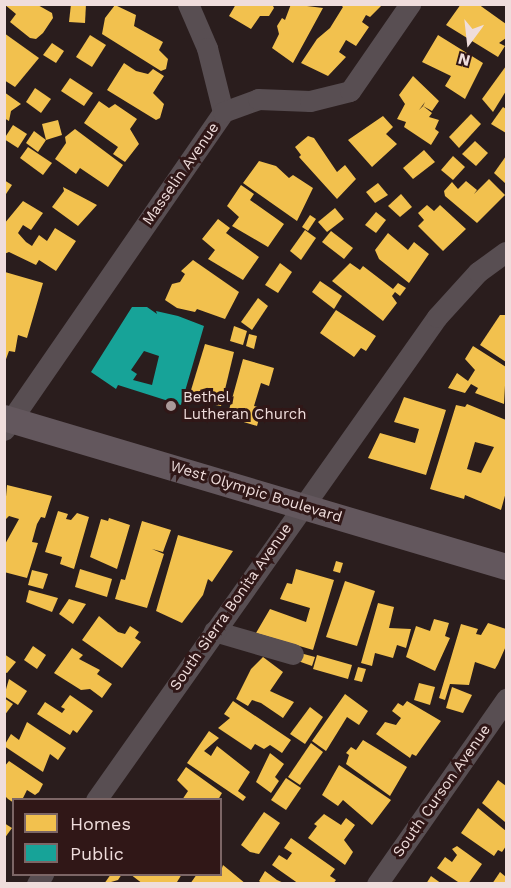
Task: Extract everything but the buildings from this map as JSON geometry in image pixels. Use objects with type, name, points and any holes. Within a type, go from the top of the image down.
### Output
[{"type":"main road","name":"West Olympic Boulevard","points":[[7,423],[302,506],[507,567]]},
{"type":"street","points":[[188,4],[207,48],[223,112]]},
{"type":"street","name":"Masselin Avenue","points":[[7,423],[223,112],[258,99],[310,101],[350,91],[410,4]]},
{"type":"street","name":"South Sierra Bonita Avenue","points":[[97,798],[437,317],[478,272],[507,252]]},
{"type":"street","points":[[214,631],[293,654]]},
{"type":"street","name":"South Curson Avenue","points":[[377,884],[507,699]]},
{"type":"place","name":"Bethel Lutheran Church","points":[[171,406]]}]
